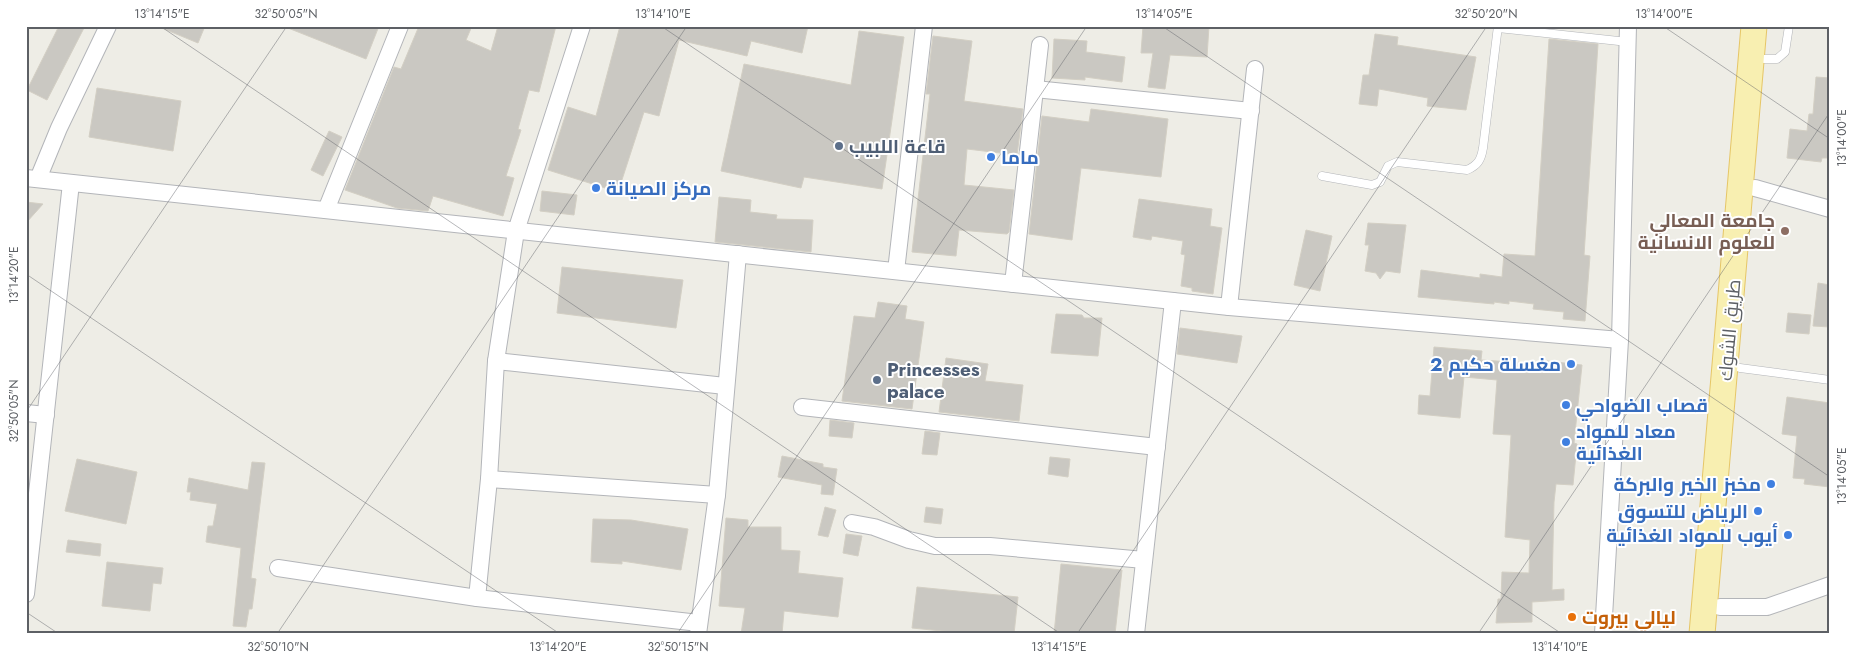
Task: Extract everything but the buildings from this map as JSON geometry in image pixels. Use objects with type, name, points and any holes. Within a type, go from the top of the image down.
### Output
[{"type":"main road","name":"طريق الشوك","points":[[1717,634],[1720,607],[1714,579],[1754,26]]},
{"type":"main road","name":"طريق الشوك","points":[[1702,634],[1714,579],[1725,503],[1740,368],[1767,26]]},
{"type":"street","points":[[108,26],[32,179],[1229,307],[1620,340]]},
{"type":"street","points":[[326,210],[400,26]]},
{"type":"street","points":[[477,598],[489,479],[496,361],[516,231],[582,26]]},
{"type":"street","points":[[896,271],[924,26]]},
{"type":"street","points":[[1603,634],[1620,340],[1628,34]]},
{"type":"street","points":[[1013,284],[1040,45]]},
{"type":"street","points":[[1229,307],[1255,69]]},
{"type":"street","points":[[1035,89],[1251,111]]},
{"type":"street","points":[[26,594],[72,183]]},
{"type":"street","points":[[1755,188],[1830,209]]},
{"type":"street","points":[[278,568],[699,629],[717,495],[738,254]]},
{"type":"street","points":[[1136,634],[1173,301]]},
{"type":"street","points":[[496,361],[725,386]]},
{"type":"street","points":[[802,407],[1157,447]]},
{"type":"street","points":[[26,413],[46,415]]},
{"type":"street","points":[[489,479],[717,495]]},
{"type":"street","points":[[852,523],[874,527],[915,542],[935,546],[990,546],[1144,560]]},
{"type":"street","points":[[1720,607],[1767,607],[1830,585]]},
{"type":"lane","points":[[1764,58],[1778,59],[1785,52],[1788,26]]},
{"type":"lane","points":[[1322,176],[1372,185],[1380,182],[1388,166],[1397,162],[1467,170],[1475,166],[1481,158],[1483,148],[1498,27],[1628,34]]},
{"type":"lane","points":[[1740,368],[1830,380]]},
{"type":"place","name":"قاعة اللبيب","points":[[839,146]]},
{"type":"place","name":"ماما","points":[[991,157]]},
{"type":"place","name":"مركز الصيانة","points":[[596,188]]},
{"type":"place","name":"جامعة المعالي للعلوم الانسانية","points":[[1785,231]]},
{"type":"place","name":"مغسلة حكيم 2","points":[[1571,364]]},
{"type":"place","name":"Princesses palace","points":[[877,380]]},
{"type":"place","name":"قصاب الضواحي","points":[[1566,405]]},
{"type":"place","name":"معاد للمواد الغذائية","points":[[1566,442]]},
{"type":"place","name":"مخبز الخير والبركة","points":[[1771,484]]},
{"type":"place","name":"الرياض للتسوق","points":[[1758,511]]},
{"type":"place","name":"أيوب للمواد الغذائية","points":[[1788,535]]},
{"type":"place","name":"ليالي بيروت","points":[[1572,617]]}]
